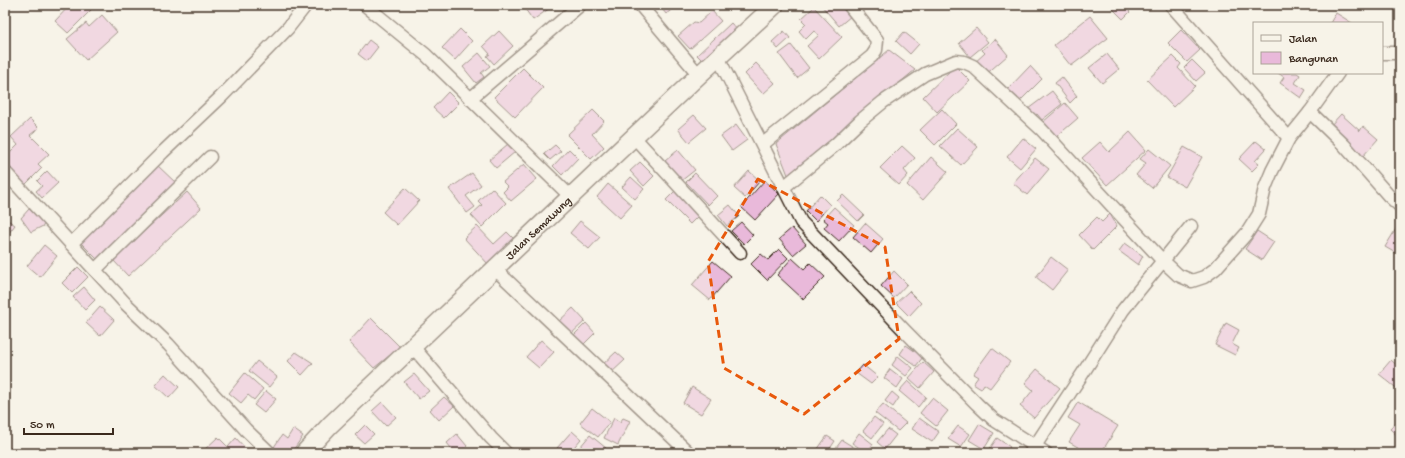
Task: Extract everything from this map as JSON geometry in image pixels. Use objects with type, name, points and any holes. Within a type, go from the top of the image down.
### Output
[{"type":"street","points":[[71,244],[163,152],[221,97],[288,28],[306,5]]},
{"type":"street","points":[[365,5],[426,55],[570,197]]},
{"type":"street","points":[[470,99],[580,5]]},
{"type":"street","points":[[640,5],[699,75]]},
{"type":"street","name":"Jalan Semawung","points":[[304,453],[330,426],[570,197],[775,5]]},
{"type":"street","points":[[763,144],[872,56],[876,50],[877,40],[849,5]]},
{"type":"street","points":[[1171,5],[1289,138]]},
{"type":"street","points":[[1383,53],[1400,53]]},
{"type":"street","points":[[718,57],[796,212],[805,226],[906,332],[994,420],[1033,450],[1046,453]]},
{"type":"street","points":[[784,187],[835,145],[883,102],[925,74],[956,61],[964,62],[973,66],[1041,130],[1162,260],[1178,275],[1192,281],[1204,277],[1215,269],[1247,233],[1259,214],[1265,188],[1272,170],[1289,138],[1337,74]]},
{"type":"street","points":[[1310,112],[1400,206]]},
{"type":"street","points":[[634,137],[740,253]]},
{"type":"street","points":[[95,270],[210,157]]},
{"type":"street","points":[[5,172],[126,304],[168,344],[246,430],[270,453]]},
{"type":"street","points":[[1033,450],[1123,310],[1191,226]]},
{"type":"street","points":[[495,269],[689,453]]},
{"type":"street","points":[[413,347],[491,438],[506,453]]},
{"type":"highlighted area","points":[[758,179],[885,247],[899,339],[804,414],[724,368],[708,262]]},
{"type":"building","points":[[70,5],[86,5],[91,10],[68,33],[55,21]]},
{"type":"building","points":[[522,5],[547,5],[550,8],[533,20]]},
{"type":"building","points":[[659,5],[678,5],[666,14]]},
{"type":"building","points":[[821,5],[842,5],[851,16],[839,26]]},
{"type":"building","points":[[1109,5],[1123,5],[1130,12],[1123,19]]},
{"type":"building","points":[[814,7],[842,37],[819,59],[807,46],[819,35],[814,31],[806,39],[799,31],[806,24],[801,19]]},
{"type":"building","points":[[712,11],[721,21],[690,49],[678,36],[694,22],[699,23]]},
{"type":"building","points":[[1336,13],[1350,22],[1331,22]]},
{"type":"building","points":[[102,15],[117,32],[86,60],[67,39],[86,23],[89,27]]},
{"type":"building","points":[[1090,16],[1108,38],[1071,66],[1054,45]]},
{"type":"building","points":[[731,23],[740,33],[706,64],[697,55]]},
{"type":"building","points":[[976,28],[988,42],[970,57],[959,43]]},
{"type":"building","points":[[460,29],[472,41],[455,60],[442,48]]},
{"type":"building","points":[[1181,30],[1200,50],[1187,62],[1168,43]]},
{"type":"building","points":[[499,31],[513,46],[494,64],[487,56],[490,54],[483,46]]},
{"type":"building","points":[[784,31],[790,38],[778,49],[772,42]]},
{"type":"building","points":[[904,32],[919,44],[910,54],[896,41]]},
{"type":"building","points":[[995,39],[1008,55],[984,76],[973,64],[985,53],[982,50]]},
{"type":"building","points":[[369,40],[378,47],[367,61],[358,54]]},
{"type":"building","points":[[791,45],[809,68],[797,78],[779,54]]},
{"type":"building","points":[[889,50],[915,70],[788,175],[776,144]]},
{"type":"building","points":[[479,53],[490,66],[481,73],[484,77],[476,83],[463,67]]},
{"type":"building","points":[[1107,54],[1119,69],[1102,83],[1089,68]]},
{"type":"building","points":[[1173,56],[1181,64],[1178,68],[1195,86],[1173,107],[1147,80]]},
{"type":"building","points":[[1192,60],[1205,73],[1196,81],[1184,68]]},
{"type":"building","points":[[756,63],[775,83],[763,94],[745,74]]},
{"type":"building","points":[[955,66],[970,81],[937,112],[923,97]]},
{"type":"building","points":[[1030,66],[1042,79],[1020,101],[1008,89]]},
{"type":"building","points":[[523,68],[543,88],[515,117],[494,97]]},
{"type":"building","points":[[1280,74],[1300,75],[1295,83],[1306,90],[1301,98],[1280,83],[1284,77]]},
{"type":"building","points":[[1062,77],[1077,96],[1070,103],[1055,83]]},
{"type":"building","points":[[1052,91],[1062,104],[1042,120],[1037,114],[1034,116],[1028,109]]},
{"type":"building","points":[[448,92],[459,103],[444,118],[433,108]]},
{"type":"building","points":[[1065,103],[1078,118],[1056,137],[1043,122]]},
{"type":"building","points":[[942,109],[956,124],[935,145],[920,130]]},
{"type":"building","points":[[593,110],[604,121],[592,134],[604,147],[591,159],[567,135]]},
{"type":"building","points":[[1341,114],[1360,131],[1363,126],[1378,139],[1363,156],[1329,127]]},
{"type":"building","points":[[694,115],[706,128],[689,142],[678,129]]},
{"type":"building","points":[[30,119],[39,128],[30,135],[49,154],[38,164],[42,168],[25,185],[5,163],[5,158],[18,145],[11,137]]},
{"type":"building","points":[[736,125],[747,140],[732,151],[721,136]]},
{"type":"building","points":[[957,128],[978,147],[961,165],[940,146]]},
{"type":"building","points":[[1130,132],[1146,150],[1107,185],[1082,158],[1100,142],[1109,152]]},
{"type":"building","points":[[1023,138],[1036,149],[1020,168],[1007,157]]},
{"type":"building","points":[[1256,141],[1266,149],[1255,161],[1259,164],[1252,171],[1239,159]]},
{"type":"building","points":[[508,144],[515,152],[496,168],[489,160]]},
{"type":"building","points":[[555,145],[561,151],[550,160],[544,154]]},
{"type":"building","points":[[902,146],[915,158],[904,170],[908,175],[899,185],[880,168]]},
{"type":"building","points":[[1184,147],[1202,157],[1185,187],[1167,177]]},
{"type":"building","points":[[569,149],[578,158],[562,175],[553,166]]},
{"type":"building","points":[[1149,149],[1170,166],[1152,188],[1136,175],[1146,163],[1140,159]]},
{"type":"building","points":[[678,150],[695,170],[681,181],[665,161]]},
{"type":"building","points":[[931,157],[948,172],[923,200],[907,185]]},
{"type":"building","points":[[1035,158],[1049,169],[1027,195],[1013,183]]},
{"type":"building","points":[[640,162],[654,176],[644,186],[630,171]]},
{"type":"building","points":[[156,164],[177,184],[98,260],[78,240]]},
{"type":"building","points":[[524,164],[537,179],[511,201],[503,192],[508,187],[503,182]]},
{"type":"building","points":[[47,171],[58,183],[42,198],[36,191],[42,186],[37,181]]},
{"type":"building","points":[[749,171],[760,181],[745,198],[734,188]]},
{"type":"building","points":[[472,173],[481,185],[466,196],[475,207],[467,213],[449,189]]},
{"type":"building","points":[[695,173],[717,196],[708,205],[686,182]]},
{"type":"building","points":[[631,177],[644,189],[635,199],[622,187]]},
{"type":"building","points":[[765,180],[779,194],[755,220],[741,207]]},
{"type":"building","points":[[608,184],[632,205],[620,218],[597,197]]},
{"type":"building","points":[[405,188],[419,201],[397,225],[383,212]]},
{"type":"building","points":[[492,188],[506,203],[482,227],[471,215],[482,205],[478,201]]},
{"type":"building","points":[[677,189],[701,213],[690,224],[666,200]]},
{"type":"building","points":[[187,192],[201,208],[128,276],[113,260]]},
{"type":"building","points":[[820,195],[830,205],[816,221],[806,211]]},
{"type":"building","points":[[843,195],[864,215],[858,221],[837,201]]},
{"type":"building","points":[[730,205],[739,216],[727,226],[718,215]]},
{"type":"building","points":[[834,207],[854,225],[839,241],[824,228],[828,223],[823,219]]},
{"type":"building","points":[[29,209],[45,225],[31,232],[21,218]]},
{"type":"building","points":[[1110,214],[1117,226],[1093,250],[1079,235],[1097,217],[1102,222]]},
{"type":"building","points":[[5,218],[15,225],[5,238]]},
{"type":"building","points":[[580,221],[600,237],[589,249],[570,233]]},
{"type":"building","points":[[741,222],[753,235],[744,244],[731,231]]},
{"type":"building","points":[[865,223],[883,239],[871,253],[853,237]]},
{"type":"building","points":[[1399,224],[1400,225],[1399,255],[1385,247]]},
{"type":"building","points":[[477,226],[494,244],[507,232],[515,240],[489,265],[464,238]]},
{"type":"building","points":[[792,228],[806,244],[793,255],[779,239]]},
{"type":"building","points":[[1257,231],[1274,242],[1262,260],[1245,249]]},
{"type":"building","points":[[1125,243],[1143,256],[1138,265],[1119,251]]},
{"type":"building","points":[[44,245],[57,256],[40,277],[27,266]]},
{"type":"building","points":[[779,249],[788,258],[767,280],[751,264],[761,254],[768,260]]},
{"type":"building","points":[[1051,257],[1068,270],[1052,290],[1036,277]]},
{"type":"building","points":[[792,258],[804,269],[810,263],[825,277],[803,299],[777,275]]},
{"type":"building","points":[[713,261],[731,276],[710,300],[692,285]]},
{"type":"building","points":[[78,267],[88,277],[72,293],[62,283]]},
{"type":"building","points":[[894,271],[907,284],[894,298],[881,286]]},
{"type":"building","points":[[84,287],[95,300],[85,310],[73,297]]},
{"type":"building","points":[[909,291],[921,303],[909,316],[896,303]]},
{"type":"building","points":[[100,307],[114,320],[100,336],[86,323]]},
{"type":"building","points":[[573,308],[585,321],[570,335],[558,322]]},
{"type":"building","points":[[371,318],[400,347],[374,368],[349,342]]},
{"type":"building","points":[[586,323],[595,333],[581,347],[572,337]]},
{"type":"building","points":[[1226,323],[1239,330],[1232,344],[1239,348],[1235,355],[1215,345]]},
{"type":"building","points":[[541,340],[554,352],[539,368],[526,357]]},
{"type":"building","points":[[906,345],[923,357],[916,366],[900,354]]},
{"type":"building","points":[[992,348],[1010,362],[990,388],[984,384],[981,389],[973,384],[978,377],[973,374]]},
{"type":"building","points":[[296,352],[313,363],[302,375],[288,361]]},
{"type":"building","points":[[616,352],[625,360],[610,374],[602,365]]},
{"type":"building","points":[[898,356],[913,368],[906,376],[892,365]]},
{"type":"building","points":[[1391,360],[1400,368],[1400,391],[1379,374]]},
{"type":"building","points":[[257,361],[277,377],[269,387],[249,371]]},
{"type":"building","points":[[923,362],[934,372],[920,388],[909,378]]},
{"type":"building","points":[[863,365],[878,377],[871,384],[856,373]]},
{"type":"building","points":[[890,369],[903,379],[897,388],[884,378]]},
{"type":"building","points":[[1037,369],[1060,388],[1034,418],[1020,406],[1033,390],[1025,383]]},
{"type":"building","points":[[245,373],[263,389],[254,400],[248,395],[241,403],[229,393]]},
{"type":"building","points":[[165,374],[179,387],[169,398],[155,385]]},
{"type":"building","points":[[414,374],[429,391],[419,399],[404,382]]},
{"type":"building","points":[[908,381],[926,397],[918,407],[899,391]]},
{"type":"building","points":[[692,387],[711,399],[701,414],[683,403]]},
{"type":"building","points":[[266,391],[276,399],[264,413],[254,405]]},
{"type":"building","points":[[892,392],[899,398],[893,407],[885,401]]},
{"type":"building","points":[[444,397],[454,406],[439,420],[430,410]]},
{"type":"building","points":[[932,398],[948,411],[936,426],[920,413]]},
{"type":"building","points":[[382,402],[396,417],[386,426],[372,411]]},
{"type":"building","points":[[1078,402],[1118,426],[1101,453],[1088,453],[1069,442],[1080,425],[1068,418]]},
{"type":"building","points":[[883,404],[906,423],[898,431],[875,413]]},
{"type":"building","points":[[592,408],[610,422],[598,437],[580,423]]},
{"type":"building","points":[[874,417],[883,424],[872,438],[863,431]]},
{"type":"building","points":[[614,418],[620,422],[623,418],[630,421],[618,445],[604,438]]},
{"type":"building","points":[[919,418],[939,432],[932,442],[912,429]]},
{"type":"building","points":[[1400,418],[1400,438],[1390,429]]},
{"type":"building","points":[[979,424],[994,433],[984,449],[969,440]]},
{"type":"building","points":[[365,425],[374,434],[364,443],[355,435]]},
{"type":"building","points":[[958,426],[970,434],[961,447],[948,439]]},
{"type":"building","points":[[293,429],[303,436],[291,453],[283,453],[274,447],[282,435],[287,439]]},
{"type":"building","points":[[888,429],[896,435],[885,449],[877,442]]},
{"type":"building","points":[[572,431],[581,439],[569,453],[563,453],[557,448]]},
{"type":"building","points":[[859,433],[873,444],[867,453],[852,443]]},
{"type":"building","points":[[457,434],[467,446],[460,453],[455,453],[447,443]]},
{"type":"building","points":[[590,435],[606,448],[602,453],[575,453]]},
{"type":"building","points":[[827,436],[835,441],[827,453],[821,453],[817,450]]},
{"type":"building","points":[[218,437],[228,447],[236,438],[246,449],[241,453],[206,453],[203,451]]},
{"type":"building","points":[[997,438],[1010,447],[1006,453],[987,453]]},
{"type":"building","points":[[842,440],[855,448],[852,453],[843,453],[836,448]]}]
